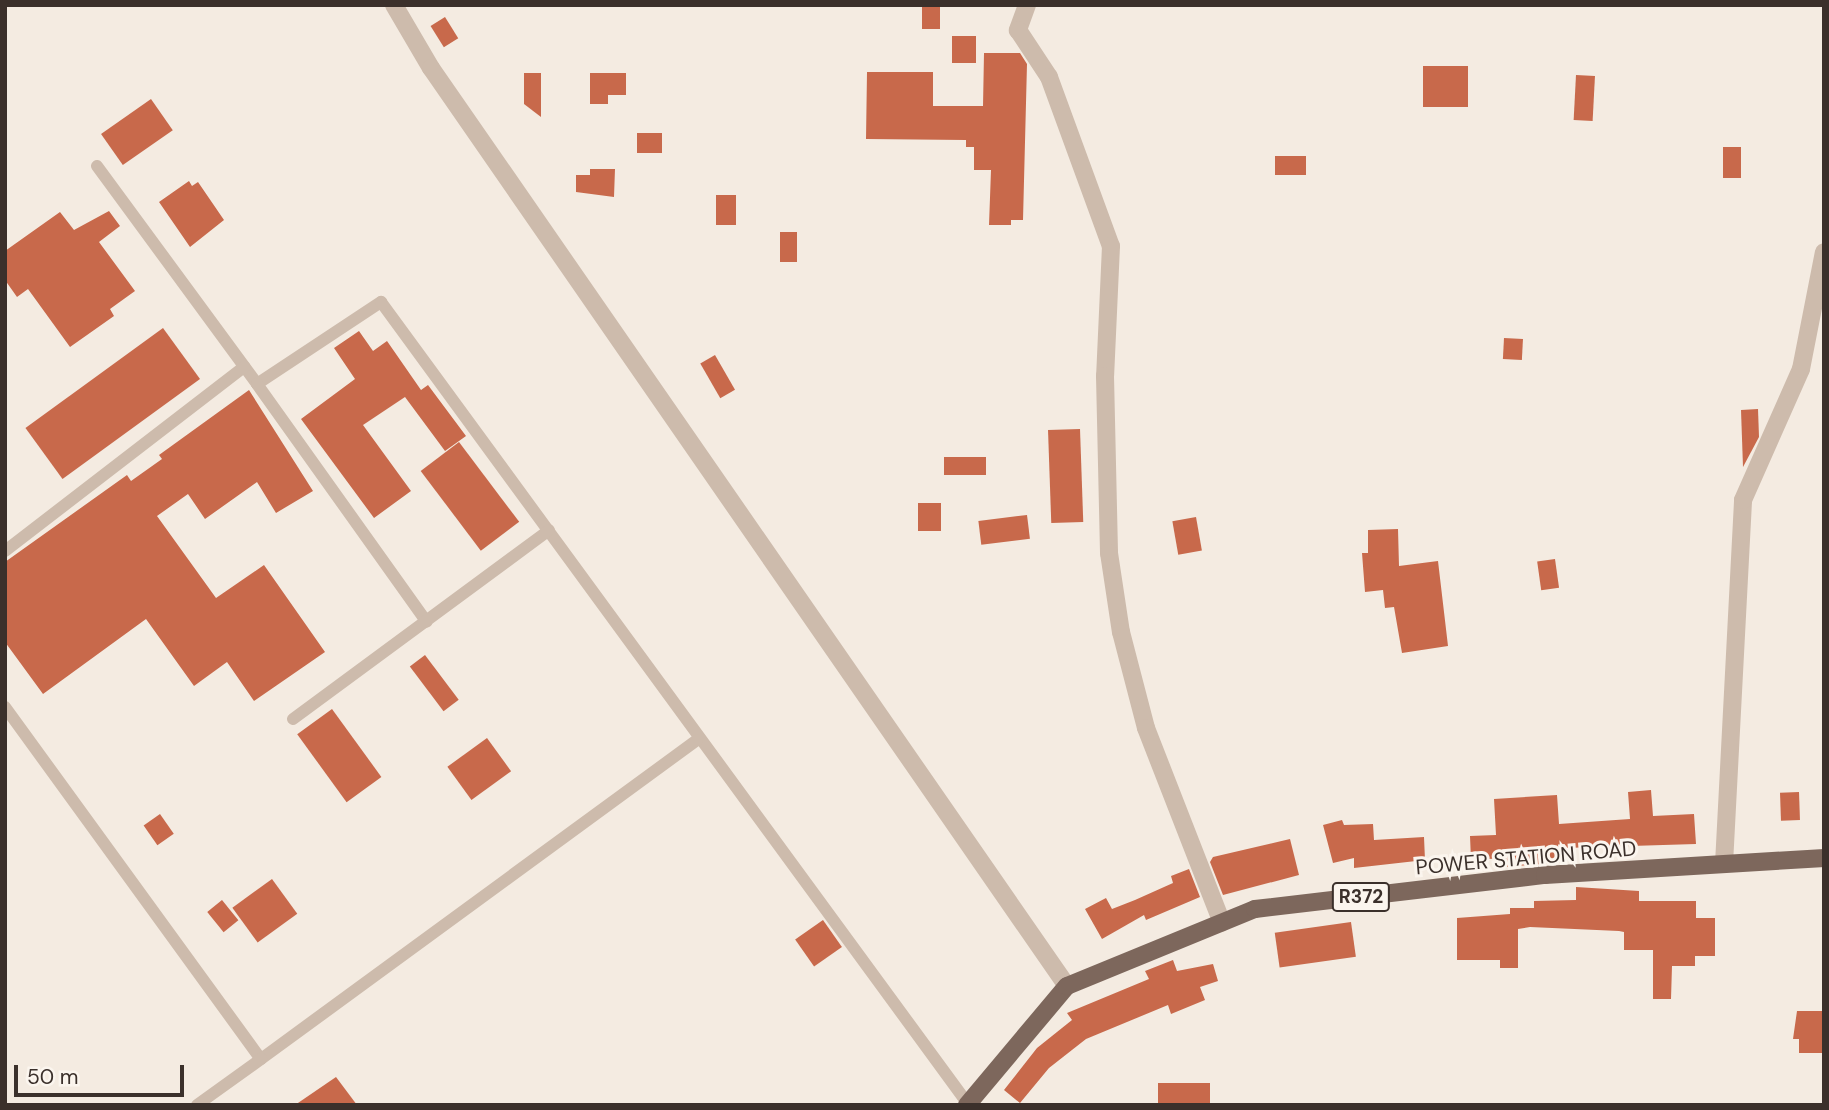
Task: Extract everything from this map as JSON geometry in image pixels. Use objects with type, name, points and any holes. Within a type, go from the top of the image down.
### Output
[{"type":"main road","name":"POWER STATION ROAD","points":[[967,1104],[1067,986],[1255,909],[1545,876],[1824,858]]},
{"type":"street","points":[[394,5],[447,91],[1067,986]]},
{"type":"street","points":[[1027,5],[1018,30],[1049,77],[1111,246],[1105,376],[1109,554],[1121,632],[1146,728],[1222,923]]},
{"type":"street","points":[[1724,864],[1743,500],[1801,369],[1824,252]]},
{"type":"lane","points":[[96,166],[257,384],[427,622]]},
{"type":"lane","points":[[257,384],[381,302],[549,530],[697,740],[967,1104]]},
{"type":"lane","points":[[5,551],[244,367]]},
{"type":"lane","points":[[293,719],[549,530]]},
{"type":"lane","points":[[5,707],[261,1059]]},
{"type":"lane","points":[[197,1105],[697,740]]},
{"type":"building","points":[[922,5],[940,5],[940,29],[922,29]]},
{"type":"building","points":[[445,17],[458,38],[444,47],[431,26]]},
{"type":"building","points":[[952,36],[976,36],[976,63],[952,63]]},
{"type":"building","points":[[984,53],[1020,53],[1027,64],[1023,220],[1011,220],[1011,225],[989,225],[991,170],[974,170],[974,147],[966,147],[966,140],[866,139],[867,72],[933,72],[933,106],[983,106]]},
{"type":"building","points":[[1423,66],[1468,66],[1468,107],[1423,107]]},
{"type":"building","points":[[524,73],[541,73],[541,117],[524,104]]},
{"type":"building","points":[[590,73],[626,73],[626,95],[608,95],[608,104],[590,104]]},
{"type":"building","points":[[1576,75],[1595,76],[1593,121],[1574,120]]},
{"type":"building","points":[[151,99],[173,130],[123,165],[101,134]]},
{"type":"building","points":[[637,133],[662,133],[662,153],[637,153]]},
{"type":"building","points":[[1723,147],[1741,147],[1741,178],[1723,178]]},
{"type":"building","points":[[1275,156],[1306,156],[1306,175],[1275,175]]},
{"type":"building","points":[[590,169],[615,169],[614,197],[576,192],[576,175],[590,175]]},
{"type":"building","points":[[189,181],[192,186],[198,182],[224,220],[190,247],[159,202]]},
{"type":"building","points":[[716,195],[736,195],[736,225],[716,225]]},
{"type":"building","points":[[109,211],[120,226],[99,242],[135,291],[110,309],[114,316],[70,347],[28,289],[17,297],[5,280],[5,251],[60,212],[74,230]]},
{"type":"building","points":[[780,232],[797,232],[797,262],[780,262]]},
{"type":"building","points":[[163,328],[200,379],[62,479],[25,428]]},
{"type":"building","points":[[359,331],[373,351],[387,341],[421,390],[428,385],[466,436],[445,451],[405,397],[363,425],[411,491],[374,518],[301,419],[355,379],[334,348]]},
{"type":"building","points":[[1504,338],[1523,339],[1522,360],[1503,359]]},
{"type":"building","points":[[715,355],[735,390],[720,398],[700,364]]},
{"type":"building","points":[[249,390],[313,491],[276,513],[257,482],[205,519],[188,494],[157,516],[216,598],[264,565],[325,652],[254,701],[227,662],[194,686],[146,619],[43,694],[5,642],[5,562],[127,475],[131,481],[162,459],[159,455]]},
{"type":"building","points":[[1758,409],[1759,437],[1743,467],[1741,410]]},
{"type":"building","points":[[1080,429],[1083,522],[1051,523],[1048,430]]},
{"type":"building","points":[[459,442],[519,522],[481,551],[421,471]]},
{"type":"building","points":[[944,457],[986,457],[986,475],[944,475]]},
{"type":"building","points":[[918,503],[941,503],[941,531],[918,531]]},
{"type":"building","points":[[1027,515],[1030,539],[981,545],[978,521]]},
{"type":"building","points":[[1196,517],[1202,550],[1178,555],[1172,521]]},
{"type":"building","points":[[1398,529],[1399,566],[1438,561],[1448,646],[1402,653],[1394,607],[1385,608],[1383,590],[1365,592],[1362,553],[1368,553],[1368,530]]},
{"type":"building","points":[[1555,559],[1559,588],[1541,590],[1537,562]]},
{"type":"building","points":[[425,655],[459,700],[444,711],[410,666]]},
{"type":"building","points":[[332,709],[381,777],[347,802],[297,734]]},
{"type":"building","points":[[487,738],[511,771],[471,800],[447,767]]},
{"type":"building","points":[[1651,790],[1653,816],[1694,814],[1696,844],[1565,848],[1566,862],[1505,867],[1505,858],[1471,860],[1470,836],[1496,835],[1494,799],[1557,795],[1559,824],[1630,819],[1628,792]]},
{"type":"building","points":[[1799,792],[1800,820],[1781,821],[1780,793]]},
{"type":"building","points":[[160,814],[174,834],[157,845],[144,825]]},
{"type":"building","points":[[1342,820],[1344,825],[1373,824],[1374,840],[1424,837],[1425,860],[1354,868],[1354,858],[1333,863],[1323,825]]},
{"type":"building","points":[[1290,839],[1299,875],[1223,895],[1210,862],[1213,857]]},
{"type":"building","points":[[1189,869],[1200,897],[1146,920],[1144,915],[1102,939],[1085,909],[1106,898],[1112,909],[1173,883],[1171,876]]},
{"type":"building","points":[[272,879],[297,914],[258,943],[232,908]]},
{"type":"building","points":[[1576,887],[1639,891],[1639,901],[1696,901],[1696,918],[1715,918],[1715,956],[1695,956],[1695,966],[1672,966],[1671,999],[1653,999],[1653,950],[1624,950],[1624,932],[1619,931],[1530,927],[1518,929],[1518,968],[1500,968],[1500,960],[1457,960],[1457,918],[1510,914],[1510,908],[1534,908],[1534,901],[1576,900]]},
{"type":"building","points":[[222,900],[238,920],[224,932],[207,912]]},
{"type":"building","points":[[823,920],[842,947],[814,967],[795,940]]},
{"type":"building","points":[[1351,922],[1356,957],[1280,967],[1275,933]]},
{"type":"building","points":[[1173,960],[1177,971],[1213,964],[1218,981],[1200,987],[1205,1000],[1171,1014],[1168,1005],[1086,1039],[1049,1068],[1020,1103],[1004,1090],[1037,1048],[1072,1020],[1067,1013],[1149,979],[1145,971]]},
{"type":"building","points":[[1797,1011],[1824,1011],[1824,1053],[1799,1053],[1799,1039],[1793,1039]]},
{"type":"building","points":[[336,1077],[357,1105],[295,1105]]},
{"type":"building","points":[[1158,1083],[1210,1083],[1210,1105],[1158,1105]]}]
